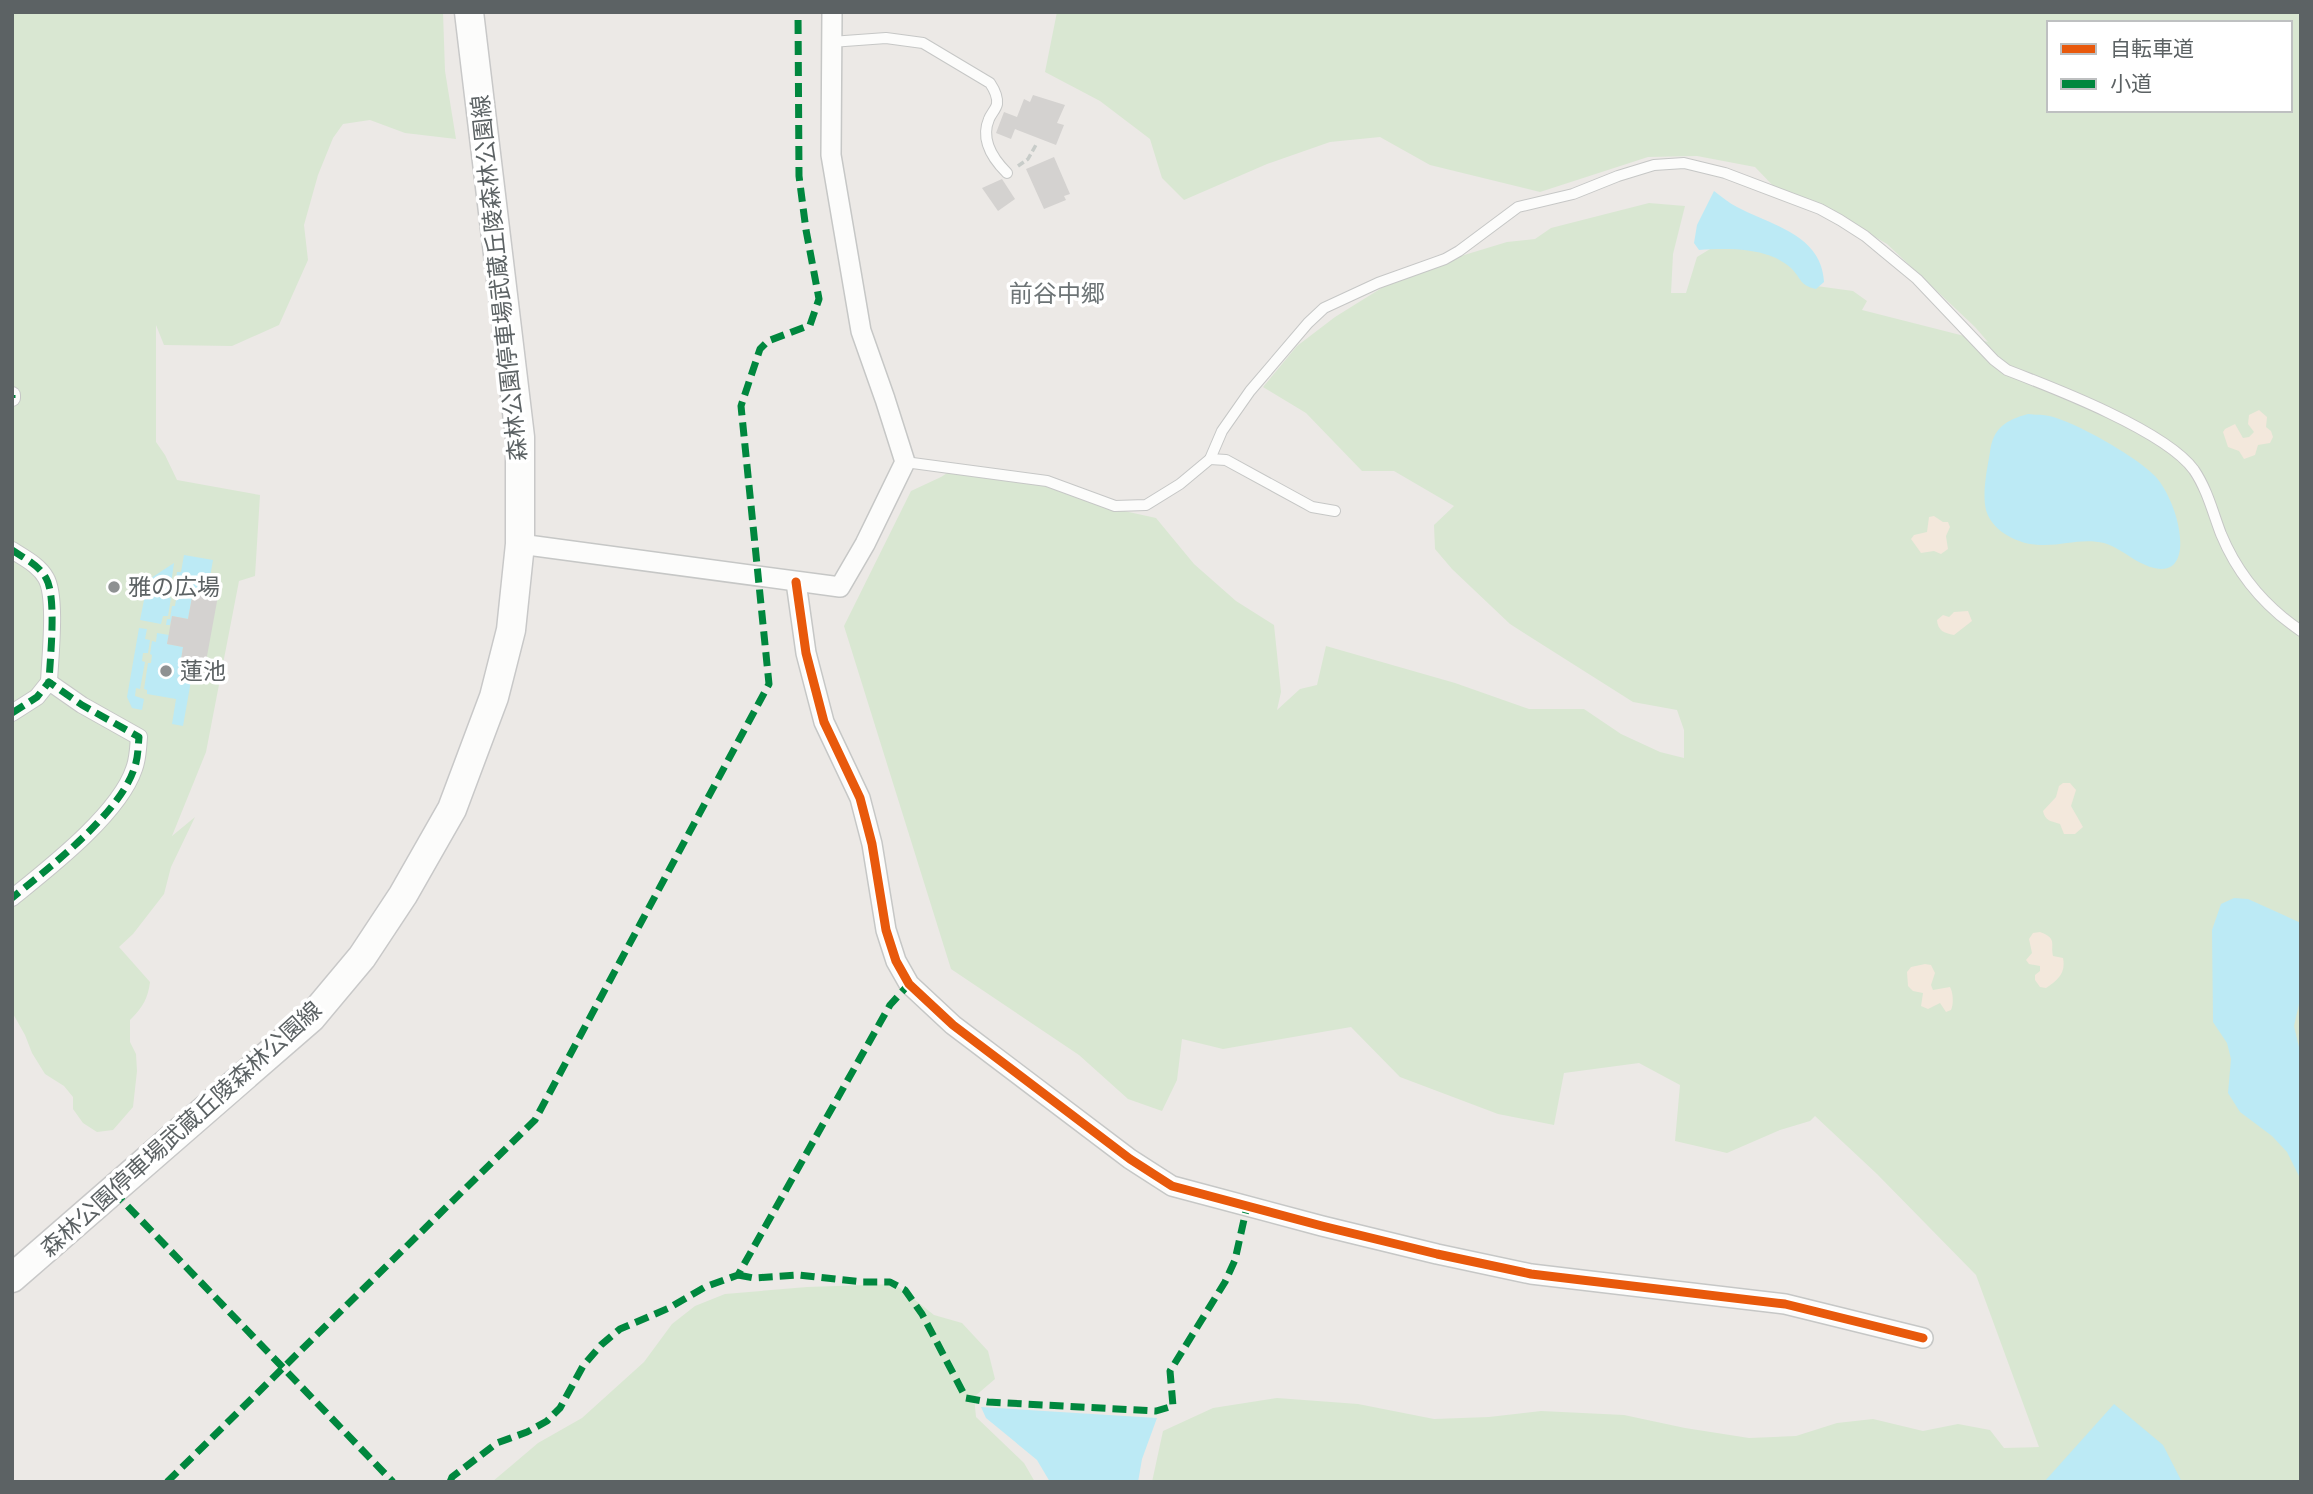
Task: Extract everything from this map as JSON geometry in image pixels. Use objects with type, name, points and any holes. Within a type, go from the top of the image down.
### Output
[{"type":"main road","name":"森林公園停車場武蔵丘陵森林公園線","points":[[12,1278],[311,1018],[362,957],[403,895],[452,809],[494,697],[511,630],[520,544],[520,437],[469,12]]},
{"type":"street","points":[[520,544],[840,587],[860,554],[905,462],[861,331],[831,155],[832,12]]},
{"type":"street","points":[[12,550],[33,564],[47,578],[52,596],[49,682],[37,698],[12,713]]},
{"type":"street","points":[[796,582],[806,653],[824,722],[860,798],[872,844],[886,930],[896,961],[909,984],[953,1025],[1130,1159],[1172,1186],[1437,1254],[1531,1274],[1785,1304],[1923,1338]]},
{"type":"street","points":[[12,898],[95,825],[120,795],[134,771],[138,754],[139,737],[82,705],[49,682]]},
{"type":"lane","points":[[831,42],[886,38],[923,43],[990,83],[996,94],[997,105],[988,120],[985,137],[999,165],[1007,173]]},
{"type":"lane","points":[[905,462],[1047,481],[1115,506],[1146,505],[1159,499],[1210,458],[1222,431],[1250,391],[1324,308],[1378,283],[1445,259],[1518,207],[1573,194],[1654,165],[1684,163],[1753,182],[1840,220],[1865,236],[1917,279],[2001,365],[2118,418],[2181,455],[2202,485],[2222,535],[2243,576],[2269,606],[2301,631]]},
{"type":"lane","points":[[1210,458],[1226,460],[1312,507],[1335,511]]},
{"type":"path","points":[[1007,173],[1028,159],[1037,143]]},
{"type":"green space","points":[[12,12],[443,12],[445,71],[456,139],[405,133],[370,120],[343,124],[333,138],[318,175],[304,225],[308,260],[279,325],[232,346],[164,345],[156,325],[156,442],[177,480],[260,495],[255,576],[239,581],[206,752],[172,836],[195,817],[171,867],[164,894],[133,934],[119,947],[150,982],[144,1003],[130,1020],[130,1042],[136,1054],[137,1071],[133,1107],[113,1130],[97,1132],[83,1123],[73,1109],[73,1097],[64,1086],[45,1074],[12,1012]]},
{"type":"green space","points":[[1057,12],[2301,12],[2301,1482],[1152,1482],[1163,1431],[1213,1408],[1277,1398],[1358,1404],[1434,1419],[1489,1417],[1541,1411],[1624,1415],[1749,1438],[1796,1436],[1837,1423],[1873,1419],[1923,1431],[1958,1424],[1990,1430],[2004,1448],[2039,1447],[1976,1275],[1877,1174],[1815,1116],[1810,1121],[1780,1130],[1727,1153],[1675,1141],[1680,1085],[1639,1063],[1564,1073],[1554,1125],[1498,1114],[1400,1077],[1351,1027],[1223,1049],[1182,1039],[1177,1080],[1162,1111],[1128,1099],[1079,1055],[951,969],[844,626],[911,491],[961,464],[1019,477],[1097,505],[1156,518],[1194,564],[1236,601],[1274,625],[1281,692],[1277,710],[1300,689],[1317,685],[1326,646],[1455,683],[1529,709],[1584,709],[1621,734],[1660,752],[1684,758],[1684,730],[1677,710],[1633,702],[1510,624],[1452,569],[1435,549],[1434,525],[1454,506],[1394,471],[1362,471],[1306,413],[1263,387],[1297,346],[1335,317],[1388,284],[1428,266],[1507,242],[1535,239],[1551,228],[1649,203],[1685,206],[1673,254],[1671,293],[1686,293],[1697,257],[1715,246],[1769,250],[1793,265],[1809,285],[1853,291],[1867,301],[1862,310],[1988,342],[1887,244],[1820,205],[1780,193],[1755,167],[1697,156],[1648,157],[1540,192],[1430,165],[1380,137],[1330,142],[1267,164],[1184,200],[1162,178],[1150,139],[1100,101],[1045,72]]},
{"type":"green space","points":[[895,1284],[934,1315],[962,1323],[988,1351],[995,1379],[974,1397],[976,1417],[1024,1463],[1035,1482],[492,1482],[538,1443],[582,1418],[644,1362],[672,1324],[695,1306],[725,1294],[807,1287]]},
{"type":"sand","points":[[2259,410],[2267,417],[2266,427],[2273,437],[2270,443],[2258,445],[2255,455],[2244,459],[2239,451],[2228,447],[2223,432],[2235,424],[2243,438],[2249,437],[2254,432],[2248,424],[2249,415]]},
{"type":"sand","points":[[1934,516],[1948,522],[1948,549],[1941,554],[1934,551],[1921,553],[1911,539],[1914,535],[1927,532],[1929,517]]},
{"type":"sand","points":[[1968,611],[1972,621],[1954,635],[1940,629],[1937,620],[1943,615],[1949,617],[1954,612]]},
{"type":"sand","points":[[2070,783],[2076,790],[2071,806],[2083,827],[2075,834],[2064,834],[2060,824],[2047,819],[2043,811],[2056,797],[2059,786]]},
{"type":"sand","points":[[2040,932],[2051,939],[2053,956],[2063,958],[2064,963],[2060,976],[2046,988],[2040,987],[2035,980],[2040,966],[2029,964],[2026,960],[2032,953],[2029,939],[2033,933]]},
{"type":"sand","points":[[1931,965],[1935,973],[1931,985],[1933,990],[1950,987],[1953,998],[1951,1010],[1946,1012],[1940,1003],[1928,1009],[1921,1006],[1923,993],[1913,991],[1908,986],[1907,972],[1911,967]]},
{"type":"water","points":[[1714,191],[1734,205],[1780,226],[1805,242],[1821,266],[1824,282],[1816,289],[1806,286],[1791,268],[1771,256],[1735,249],[1699,250],[1694,243],[1697,225]]},
{"type":"water","points":[[2028,414],[2060,419],[2089,432],[2134,459],[2155,476],[2165,490],[2178,526],[2180,544],[2177,559],[2169,568],[2154,568],[2104,543],[2024,543],[2008,536],[1994,525],[1986,510],[1985,496],[1986,474],[1994,437],[2002,426]]},
{"type":"water","points":[[184,555],[213,560],[207,594],[193,592],[188,619],[172,616],[170,625],[166,625],[172,606],[175,606],[177,572],[181,572]]},
{"type":"water","points":[[174,563],[166,597],[171,598],[168,616],[163,616],[161,624],[140,620],[148,580]]},
{"type":"water","points":[[139,628],[147,629],[145,639],[150,640],[148,653],[143,653],[142,661],[145,662],[140,689],[136,688],[135,696],[144,699],[142,710],[132,708],[127,697]]},
{"type":"water","points":[[157,633],[169,635],[167,644],[183,647],[179,673],[192,675],[183,726],[172,724],[176,699],[147,694],[144,689],[148,663],[151,663],[152,641],[156,642]]},
{"type":"water","points":[[2234,898],[2248,899],[2301,923],[2301,995],[2294,1026],[2301,1056],[2301,1180],[2287,1152],[2272,1136],[2240,1112],[2228,1093],[2231,1059],[2227,1043],[2213,1022],[2212,930],[2221,904]]},
{"type":"water","points":[[2114,1404],[2163,1445],[2182,1482],[2044,1482]]},
{"type":"water","points":[[981,1407],[1157,1418],[1142,1459],[1138,1482],[1050,1482],[1037,1460],[986,1418]]},
{"type":"building","points":[[1033,95],[1065,105],[1057,123],[1064,125],[1056,145],[1015,129],[1011,139],[996,133],[1004,112],[1017,117],[1024,99],[1030,102]]},
{"type":"building","points":[[1054,157],[1070,194],[1064,196],[1066,200],[1044,209],[1026,169]]},
{"type":"building","points":[[1002,179],[1015,199],[998,211],[982,188]]},
{"type":"building","points":[[193,592],[218,596],[203,678],[179,673],[183,647],[167,644],[172,616],[188,619]]},
{"type":"marked path","points":[[167,1482],[535,1120],[769,684],[741,406],[760,349],[768,341],[810,325],[819,299],[799,176],[798,12]]},
{"type":"marked path","points":[[12,550],[39,569],[49,587],[52,628],[49,682]]},
{"type":"marked path","points":[[12,713],[37,697],[49,682],[82,705],[139,737],[134,769],[114,804],[81,839],[12,898]]},
{"type":"marked path","points":[[450,1482],[452,1477],[497,1443],[547,1421],[560,1408],[583,1366],[601,1345],[620,1329],[669,1308],[705,1287],[738,1275],[890,1005],[909,984]]},
{"type":"marked path","points":[[113,1191],[393,1482]]},
{"type":"marked path","points":[[738,1275],[754,1278],[799,1275],[890,1282],[905,1290],[922,1314],[966,1398],[988,1402],[1156,1411],[1173,1406],[1170,1371],[1225,1282],[1235,1260],[1247,1206]]},
{"type":"cycle path","points":[[796,582],[806,653],[824,722],[860,798],[872,844],[886,930],[896,961],[909,984],[953,1025],[1130,1159],[1172,1186],[1437,1254],[1531,1274],[1785,1304],[1923,1338]]},
{"type":"place","name":"雅の広場","points":[[114,587]]},
{"type":"place","name":"蓮池","points":[[166,671]]},
{"type":"district","name":"前谷中郷","points":[[1057,294]]}]
